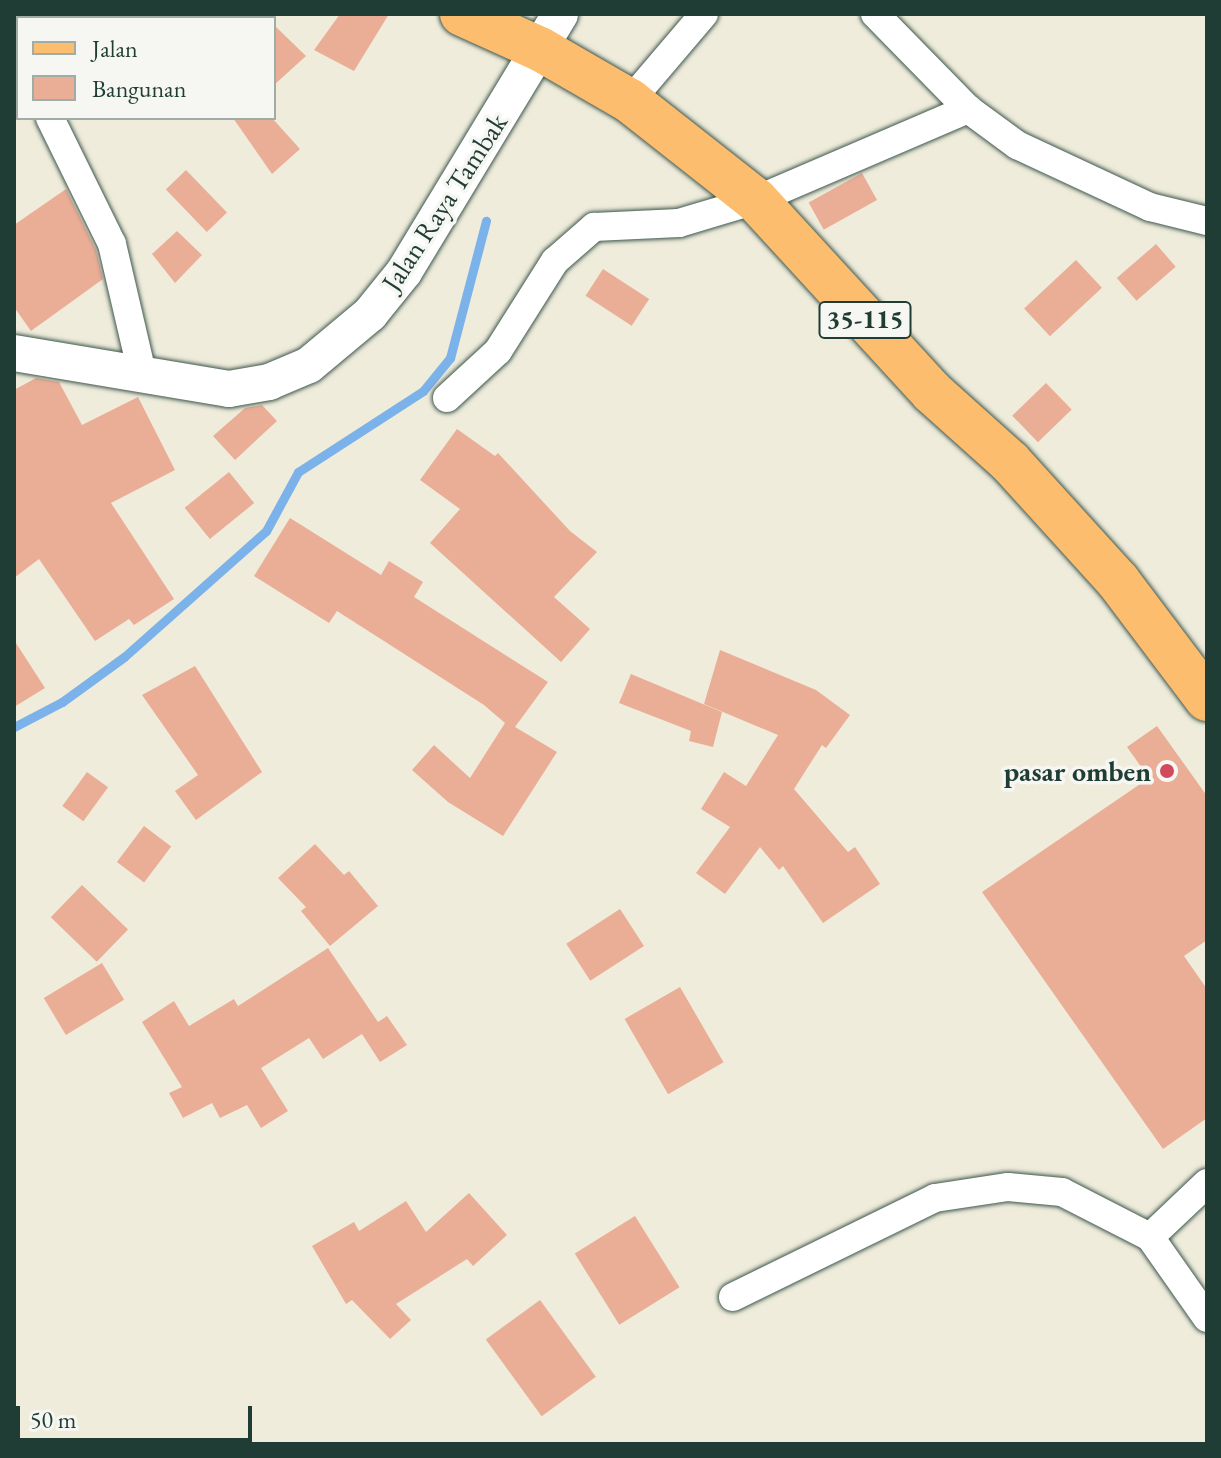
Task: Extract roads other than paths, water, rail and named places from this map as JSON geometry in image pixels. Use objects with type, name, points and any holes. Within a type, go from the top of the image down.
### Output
[{"type":"main road","name":"35-115","points":[[462,14],[550,32],[630,101],[756,200],[932,392],[1010,462],[1118,581],[1207,699]]},
{"type":"street","points":[[630,101],[704,14]]},
{"type":"street","points":[[875,14],[968,109],[1017,145],[1122,195],[1179,217],[1207,221]]},
{"type":"street","name":"Jalan Raya Tambak","points":[[14,353],[229,389],[269,382],[309,365],[346,338],[404,272],[550,32]]},
{"type":"street","points":[[447,398],[498,351],[555,261],[594,227],[679,223],[756,200],[968,109]]},
{"type":"street","points":[[51,120],[112,244],[143,377]]},
{"type":"street","points":[[1150,1237],[1207,1183]]},
{"type":"street","points":[[733,1297],[935,1198],[1008,1187],[1062,1192],[1150,1237],[1207,1318]]},
{"type":"waterway","points":[[14,727],[62,702],[124,657],[266,531],[298,472],[423,391],[450,358],[486,221]]},
{"type":"place","name":"pasar omben","points":[[1167,771]]}]
